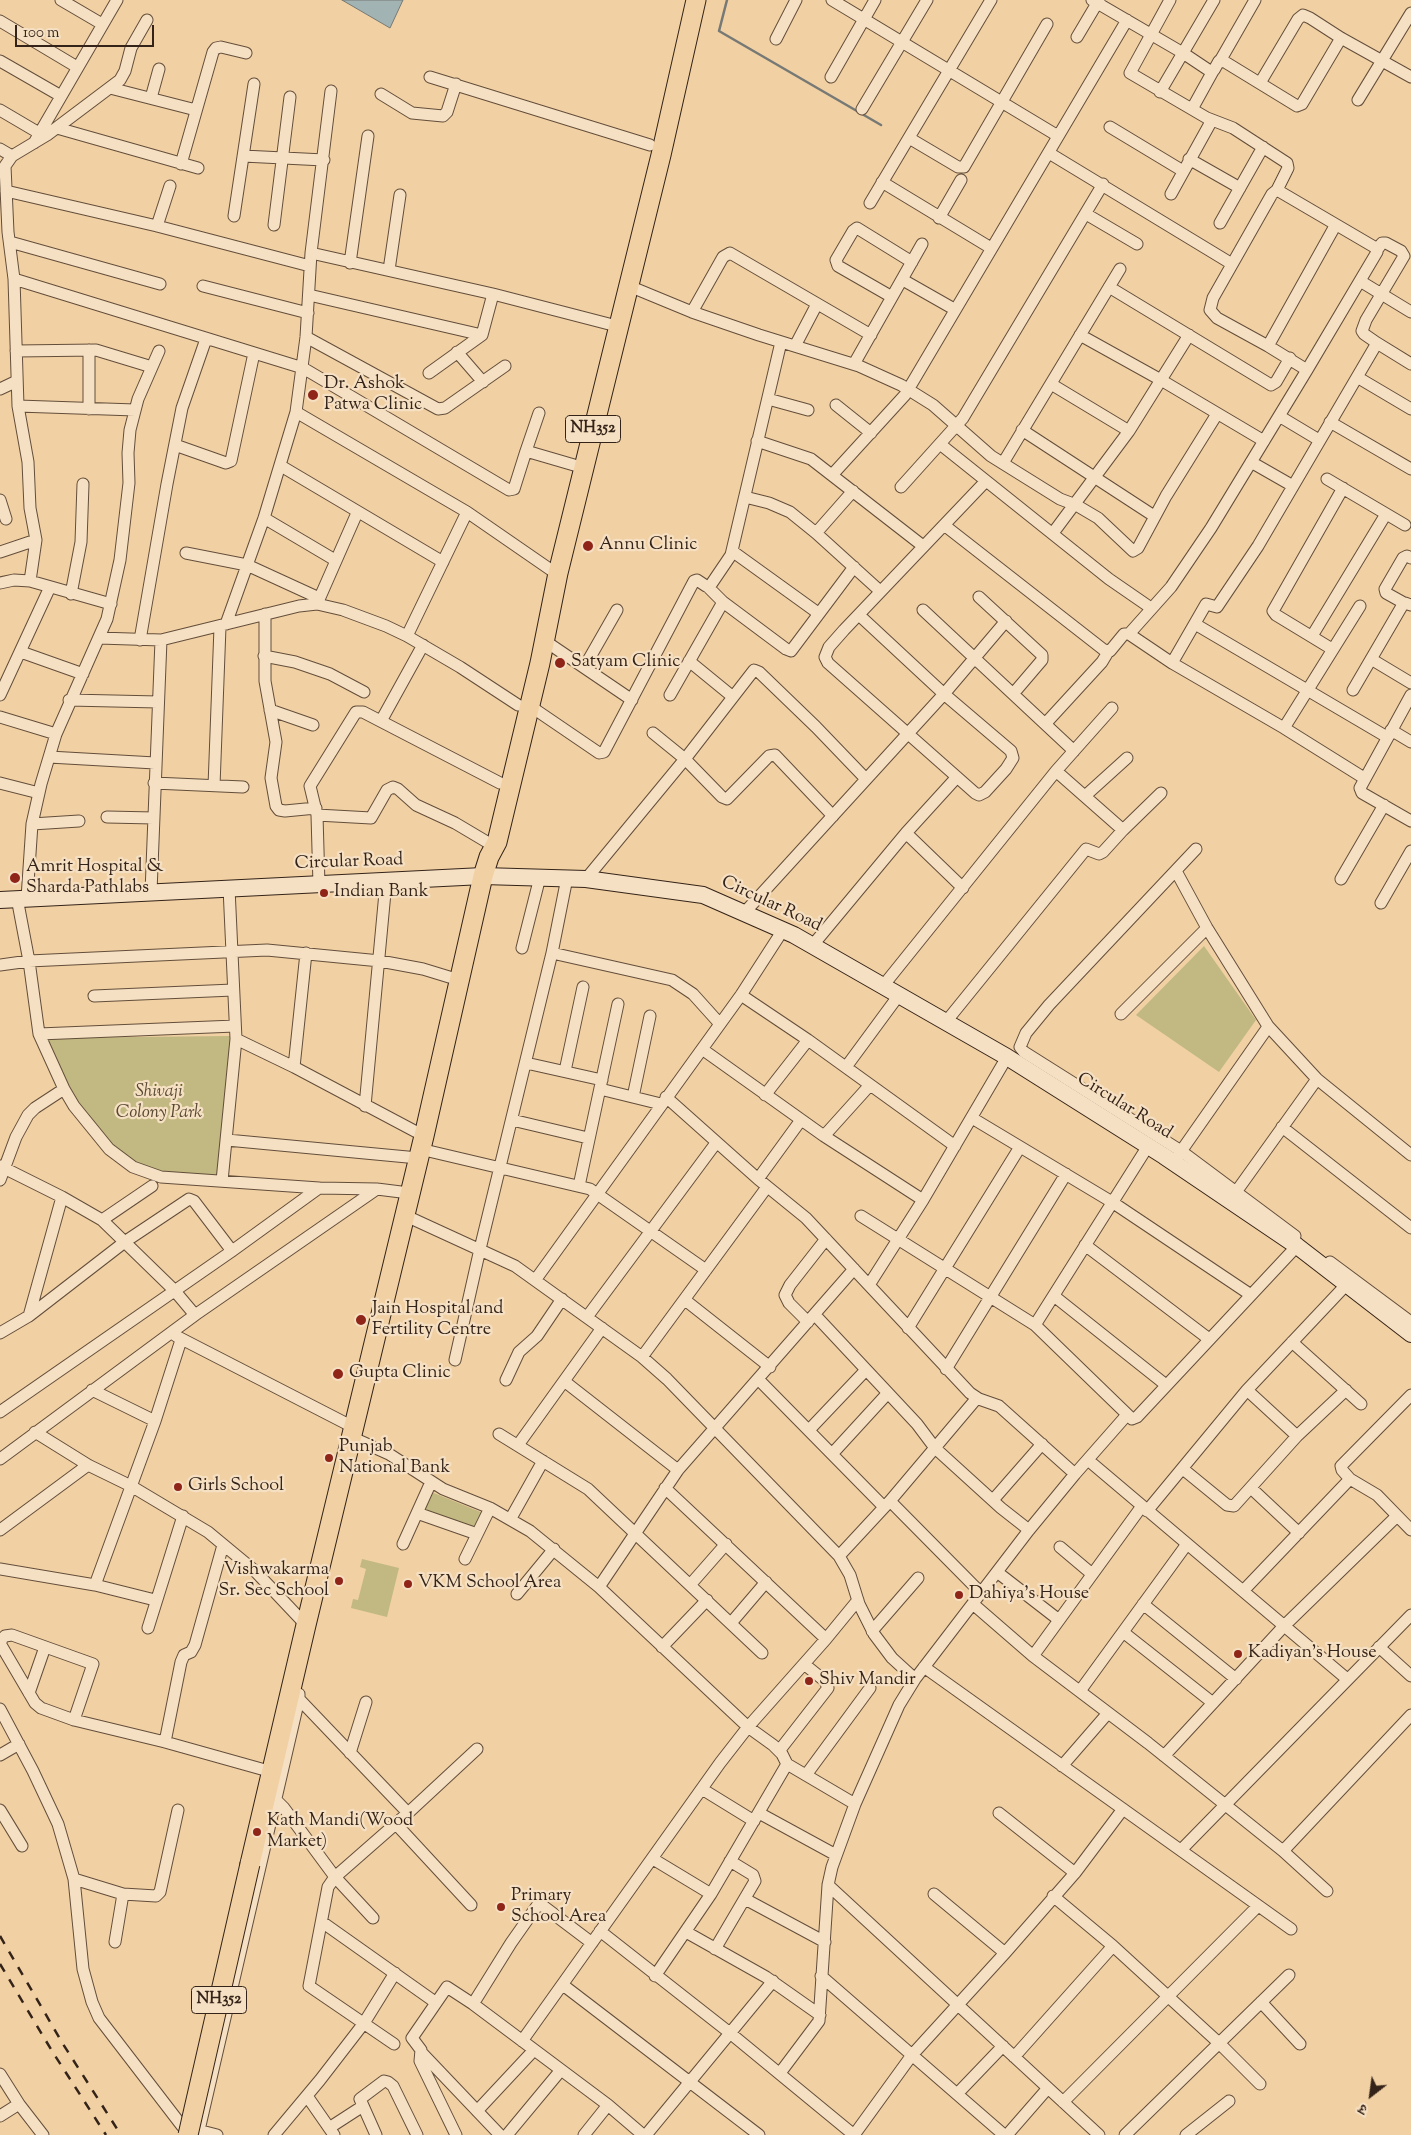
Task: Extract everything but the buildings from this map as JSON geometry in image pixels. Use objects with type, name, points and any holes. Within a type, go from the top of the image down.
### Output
[{"type":"highway","name":"NH352","points":[[190,2131],[299,1653],[421,1148],[483,876],[500,783],[545,641],[554,571],[629,286],[653,151],[684,0]]},
{"type":"highway","name":"NH352","points":[[488,850],[497,842],[524,706],[554,571],[574,465],[653,151],[696,0]]},
{"type":"main road","name":"Circular Road","points":[[0,900],[483,876],[540,876],[586,879],[703,895],[745,912],[812,946],[1007,1057],[1148,1146],[1177,1157],[1411,1334]]},
{"type":"street","points":[[61,0],[102,24]]},
{"type":"street","points":[[36,138],[117,0]]},
{"type":"street","points":[[776,39],[796,0]]},
{"type":"street","points":[[832,0],[1058,136]]},
{"type":"street","points":[[831,78],[875,0]]},
{"type":"street","points":[[862,109],[927,0]]},
{"type":"street","points":[[870,203],[991,0]]},
{"type":"street","points":[[1170,0],[1130,73],[1160,92],[1212,120],[1233,128],[1288,164],[1288,168],[1277,190],[1272,194],[1213,298],[1210,312],[1217,318],[1290,358],[1307,370]]},
{"type":"street","points":[[1160,92],[1214,0]]},
{"type":"street","points":[[1192,109],[1255,0]]},
{"type":"street","points":[[1077,37],[1096,1],[1151,33],[1210,71],[1213,71]]},
{"type":"street","points":[[1358,100],[1411,13]]},
{"type":"street","points":[[1260,83],[1302,16],[1310,18],[1341,38],[1411,77]]},
{"type":"street","points":[[30,581],[35,558],[36,540],[30,508],[28,462],[18,406],[14,279],[6,236],[5,166],[12,156],[36,138],[57,128],[110,88],[124,74],[131,48],[147,20]]},
{"type":"street","points":[[832,474],[895,408],[909,389],[954,309],[1127,20]]},
{"type":"street","points":[[0,21],[77,67]]},
{"type":"street","points":[[909,138],[962,168],[1047,24]]},
{"type":"street","points":[[1220,61],[1296,106],[1300,106],[1341,38]]},
{"type":"street","points":[[181,164],[212,54],[216,48],[227,48],[246,53]]},
{"type":"street","points":[[0,61],[61,96]]},
{"type":"street","points":[[151,98],[159,69]]},
{"type":"street","points":[[430,77],[456,84],[653,151]]},
{"type":"street","points":[[234,216],[254,84]]},
{"type":"street","points":[[381,94],[412,113],[443,116],[447,112],[456,84]]},
{"type":"street","points":[[110,88],[196,110]]},
{"type":"street","points":[[214,786],[223,625],[264,518],[296,412],[306,337],[311,253],[332,91]]},
{"type":"street","points":[[274,225],[290,97]]},
{"type":"street","points":[[0,110],[36,138]]},
{"type":"street","points":[[1171,194],[1212,120]]},
{"type":"street","points":[[1110,127],[1183,171]]},
{"type":"street","points":[[57,128],[198,168]]},
{"type":"street","points":[[350,263],[368,136]]},
{"type":"street","points":[[1220,223],[1263,147]]},
{"type":"street","points":[[0,149],[12,156]]},
{"type":"street","points":[[1049,152],[1232,264]]},
{"type":"street","points":[[243,156],[324,160]]},
{"type":"street","points":[[1189,159],[1240,188]]},
{"type":"street","points":[[939,218],[961,180]]},
{"type":"street","points":[[882,182],[991,248]]},
{"type":"street","points":[[901,487],[956,427],[974,401],[1103,184]]},
{"type":"street","points":[[158,226],[170,186]]},
{"type":"street","points":[[1277,190],[1377,250]]},
{"type":"street","points":[[6,191],[158,226],[310,266]]},
{"type":"street","points":[[389,270],[400,194]]},
{"type":"street","points":[[1086,214],[1137,244]]},
{"type":"street","points":[[1268,346],[1335,226]]},
{"type":"street","points":[[892,297],[838,266],[836,260],[853,231],[858,228],[912,262]]},
{"type":"street","points":[[6,236],[160,284]]},
{"type":"street","points":[[1129,634],[1171,587],[1184,569],[1264,441],[1382,243],[1386,243],[1401,251],[1404,256],[1362,330],[1364,334],[1411,364]]},
{"type":"street","points":[[854,364],[922,244]]},
{"type":"street","points":[[692,312],[723,257],[730,252],[871,335]]},
{"type":"street","points":[[311,253],[493,294],[609,324]]},
{"type":"street","points":[[1003,464],[1120,269]]},
{"type":"street","points":[[14,279],[303,368],[509,490],[514,489],[539,413]]},
{"type":"street","points":[[903,280],[954,309]]},
{"type":"street","points":[[1360,281],[1411,312]]},
{"type":"street","points":[[203,286],[308,313]]},
{"type":"street","points":[[629,286],[692,312],[854,364],[909,389],[933,405],[956,427],[1003,464],[1060,499],[1076,505],[1098,518],[1134,551],[1138,548],[1154,516],[1217,414]]},
{"type":"street","points":[[1108,287],[1271,385],[1276,382],[1290,358]]},
{"type":"street","points":[[429,373],[482,335],[493,294]]},
{"type":"street","points":[[309,295],[482,335]]},
{"type":"street","points":[[795,346],[817,304]]},
{"type":"street","points":[[1080,335],[1264,441]]},
{"type":"street","points":[[1053,533],[1076,505],[1129,431],[1189,335]]},
{"type":"street","points":[[306,337],[438,409],[445,408],[505,366]]},
{"type":"street","points":[[140,640],[182,408],[206,339]]},
{"type":"street","points":[[708,587],[732,551],[781,342]]},
{"type":"street","points":[[1172,662],[1207,604],[1216,608],[1221,603],[1293,486],[1377,343]]},
{"type":"street","points":[[16,351],[89,350],[152,367]]},
{"type":"street","points":[[89,350],[90,409]]},
{"type":"street","points":[[159,351],[135,410],[128,453],[130,483],[120,560],[111,604],[99,638],[56,734],[32,824],[21,900],[39,1034],[64,1089],[74,1106],[109,1149],[133,1168],[161,1177],[319,1188],[377,1189],[409,1193]]},
{"type":"street","points":[[457,352],[483,382]]},
{"type":"street","points":[[175,445],[226,463],[231,461],[254,353]]},
{"type":"street","points":[[1357,377],[1411,409]]},
{"type":"street","points":[[0,389],[17,381]]},
{"type":"street","points":[[1051,384],[1129,431]]},
{"type":"street","points":[[768,399],[808,410]]},
{"type":"street","points":[[836,405],[871,433]]},
{"type":"street","points":[[18,406],[135,410]]},
{"type":"street","points":[[296,412],[467,512],[554,571]]},
{"type":"street","points":[[1279,416],[1319,440]]},
{"type":"street","points":[[1330,422],[1411,469]]},
{"type":"street","points":[[1022,430],[1154,516]]},
{"type":"street","points":[[757,441],[803,455],[832,474],[923,546]]},
{"type":"street","points":[[940,444],[985,482],[1053,533],[1109,579],[1151,608]]},
{"type":"street","points":[[526,451],[574,465]]},
{"type":"street","points":[[1251,462],[1293,486]]},
{"type":"street","points":[[281,466],[357,513],[443,562]]},
{"type":"street","points":[[1327,478],[1405,525]]},
{"type":"street","points":[[859,615],[944,694],[1008,748],[1013,756],[998,779],[982,794],[975,793],[907,733],[826,660],[825,655],[829,647],[923,546],[985,482]]},
{"type":"street","points":[[71,594],[81,542],[83,484]]},
{"type":"street","points":[[1332,649],[1276,615],[1273,610],[1343,488]]},
{"type":"street","points":[[816,533],[853,491]]},
{"type":"street","points":[[745,497],[769,502],[784,509],[816,533],[880,592]]},
{"type":"street","points":[[0,500],[6,519]]},
{"type":"street","points":[[407,636],[467,512]]},
{"type":"street","points":[[318,601],[357,513]]},
{"type":"street","points":[[1312,636],[1386,514]]},
{"type":"street","points":[[264,518],[335,560]]},
{"type":"street","points":[[944,525],[1108,652]]},
{"type":"street","points":[[0,552],[36,540]]},
{"type":"street","points":[[732,551],[818,614]]},
{"type":"street","points":[[186,552],[247,565],[318,601],[386,626],[407,636],[601,754],[605,751],[694,581],[698,580],[708,587],[724,602],[790,651],[794,649],[854,567]]},
{"type":"street","points":[[1353,690],[1371,659],[1408,604],[1386,593],[1385,589],[1403,558],[1406,556],[1411,558]]},
{"type":"street","points":[[0,583],[14,580],[30,581],[111,604]]},
{"type":"street","points":[[0,695],[50,587]]},
{"type":"street","points":[[979,597],[1043,656],[1039,664],[1013,694]]},
{"type":"street","points":[[99,638],[161,640],[318,601]]},
{"type":"street","points":[[670,694],[724,602]]},
{"type":"street","points":[[1284,728],[1360,606]]},
{"type":"street","points":[[585,666],[617,610]]},
{"type":"street","points":[[923,610],[1074,751]]},
{"type":"street","points":[[265,614],[265,681],[276,742],[271,778],[276,806],[279,810],[371,818],[388,790],[393,786],[416,805],[455,823],[488,850]]},
{"type":"street","points":[[745,912],[790,860],[833,816],[865,778],[944,694],[1006,621]]},
{"type":"street","points":[[1196,624],[1307,689],[1389,733],[1411,742]]},
{"type":"street","points":[[1046,723],[1102,662],[1124,634],[1129,634],[1364,778]]},
{"type":"street","points":[[151,892],[161,640]]},
{"type":"street","points":[[545,641],[585,666],[632,700]]},
{"type":"street","points":[[380,721],[423,645]]},
{"type":"street","points":[[21,652],[83,674]]},
{"type":"street","points":[[264,656],[295,662],[330,674],[364,692]]},
{"type":"street","points":[[1371,659],[1411,683]]},
{"type":"street","points":[[689,661],[733,698]]},
{"type":"street","points":[[586,879],[685,759],[753,671],[757,671],[816,727],[865,778]]},
{"type":"street","points":[[70,700],[158,702]]},
{"type":"street","points":[[1410,700],[1364,778],[1360,791],[1411,821]]},
{"type":"street","points":[[883,986],[1056,771],[1112,708]]},
{"type":"street","points":[[270,710],[313,725]]},
{"type":"street","points":[[319,885],[316,812],[311,790],[312,782],[356,712],[363,712],[500,783]]},
{"type":"street","points":[[0,716],[56,734]]},
{"type":"street","points":[[653,733],[685,759],[726,799],[730,798],[769,756],[774,754],[833,816]]},
{"type":"street","points":[[49,757],[155,763]]},
{"type":"street","points":[[1085,796],[1127,758]]},
{"type":"street","points":[[1056,771],[1122,830]]},
{"type":"street","points":[[812,946],[906,833],[957,777]]},
{"type":"street","points":[[0,783],[39,793]]},
{"type":"street","points":[[154,783],[243,787]]},
{"type":"street","points":[[945,1023],[1086,849],[1101,853],[1161,793]]},
{"type":"street","points":[[1341,879],[1384,805]]},
{"type":"street","points":[[107,817],[154,818]]},
{"type":"street","points":[[32,824],[80,821]]},
{"type":"street","points":[[906,833],[963,888]]},
{"type":"street","points":[[1196,849],[1065,987],[1026,1033],[1020,1045],[1024,1052],[1177,1157],[1236,1192],[1411,1322]]},
{"type":"street","points":[[1381,903],[1411,851]]},
{"type":"street","points":[[1176,871],[1207,928],[1268,1027],[1318,1079],[1411,1155]]},
{"type":"street","points":[[522,948],[540,876]]},
{"type":"street","points":[[455,1360],[552,953],[567,878]]},
{"type":"street","points":[[365,1106],[386,882]]},
{"type":"street","points":[[222,1181],[236,1039],[229,888]]},
{"type":"street","points":[[0,909],[21,900]]},
{"type":"street","points":[[1121,1014],[1207,928]]},
{"type":"street","points":[[536,1279],[741,995],[783,930]]},
{"type":"street","points":[[0,965],[29,961],[267,950],[380,961],[424,969],[459,980]]},
{"type":"street","points":[[294,1067],[306,953]]},
{"type":"street","points":[[552,953],[672,980],[693,994],[720,1024]]},
{"type":"street","points":[[565,1071],[583,987]]},
{"type":"street","points":[[94,996],[233,990]]},
{"type":"street","points":[[741,995],[808,1040],[955,1146]]},
{"type":"street","points":[[846,1067],[900,995]]},
{"type":"street","points":[[579,1186],[618,1004]]},
{"type":"street","points":[[633,1097],[650,1016]]},
{"type":"street","points":[[39,1034],[235,1026]]},
{"type":"street","points":[[1177,1157],[1268,1027]]},
{"type":"street","points":[[236,1039],[294,1067],[365,1106],[421,1148]]},
{"type":"street","points":[[765,1094],[808,1040]]},
{"type":"street","points":[[702,1049],[824,1136],[923,1200]]},
{"type":"street","points":[[869,1285],[923,1200],[1007,1057]]},
{"type":"street","points":[[526,1063],[565,1071],[633,1097],[664,1100],[806,1218],[946,1369],[977,1398],[999,1406],[1075,1474]]},
{"type":"street","points":[[1236,1192],[1318,1079]]},
{"type":"street","points":[[824,1136],[870,1085]]},
{"type":"street","points":[[0,1180],[2,1166],[28,1115],[35,1108],[64,1089]]},
{"type":"street","points":[[972,1118],[1112,1202],[1250,1294]]},
{"type":"street","points":[[512,1120],[588,1138]]},
{"type":"street","points":[[642,1357],[706,1270],[763,1183],[801,1120]]},
{"type":"street","points":[[1282,1128],[1411,1228]]},
{"type":"street","points":[[227,1140],[421,1148],[579,1186],[598,1193],[650,1232],[706,1270]]},
{"type":"street","points":[[587,1317],[716,1143]]},
{"type":"street","points":[[1035,1325],[1148,1146]]},
{"type":"street","points":[[908,1328],[1020,1147]]},
{"type":"street","points":[[2,1166],[102,1220],[126,1241],[174,1290],[195,1316]]},
{"type":"street","points":[[946,1369],[1066,1174]]},
{"type":"street","points":[[102,1220],[152,1186]]},
{"type":"street","points":[[0,1412],[232,1251],[319,1188]]},
{"type":"street","points":[[0,1459],[170,1332],[377,1189]]},
{"type":"street","points":[[29,1316],[62,1197]]},
{"type":"street","points":[[0,1333],[29,1316],[126,1241],[190,1198],[232,1251]]},
{"type":"street","points":[[404,1215],[510,1263],[536,1279],[642,1357],[682,1393],[839,1556],[850,1575],[858,1600],[872,1630],[892,1658],[915,1679]]},
{"type":"street","points":[[861,1216],[1035,1325],[1126,1416],[1134,1420],[1297,1246]]},
{"type":"street","points":[[826,1239],[790,1285],[785,1295],[789,1303],[812,1318],[917,1424],[936,1448],[1029,1530]]},
{"type":"street","points":[[1084,1245],[1209,1339]]},
{"type":"street","points":[[599,1587],[678,1470],[854,1269]]},
{"type":"street","points":[[1034,1656],[1092,1574],[1144,1508],[1183,1468],[1247,1390],[1346,1285]]},
{"type":"street","points":[[1054,1296],[1166,1385]]},
{"type":"street","points":[[506,1380],[519,1352],[537,1336],[562,1299]]},
{"type":"street","points":[[685,1300],[770,1367]]},
{"type":"street","points":[[518,1445],[602,1328]]},
{"type":"street","points":[[170,1332],[181,1340],[352,1432],[446,1491],[511,1518],[554,1549],[599,1587],[748,1727],[779,1751],[787,1764],[855,1804]]},
{"type":"street","points":[[95,1585],[156,1421],[181,1340]]},
{"type":"street","points":[[1292,1342],[1361,1404]]},
{"type":"street","points":[[809,1430],[865,1371]]},
{"type":"street","points":[[758,1379],[832,1454],[981,1593]]},
{"type":"street","points":[[564,1381],[678,1470]]},
{"type":"street","points":[[92,1390],[156,1421]]},
{"type":"street","points":[[1247,1390],[1297,1436]]},
{"type":"street","points":[[1183,1468],[1230,1506],[1238,1503],[1297,1436],[1346,1390]]},
{"type":"street","points":[[832,1454],[887,1394]]},
{"type":"street","points":[[1411,1395],[1341,1466],[1350,1480],[1377,1495],[1411,1530]]},
{"type":"street","points":[[839,1556],[936,1448],[977,1398]]},
{"type":"street","points":[[780,2073],[815,2027],[820,2015],[828,1885],[836,1855],[855,1804],[898,1705],[915,1679],[1029,1530],[1126,1416]]},
{"type":"street","points":[[35,1432],[88,1465],[131,1486],[183,1516],[255,1571],[306,1624]]},
{"type":"street","points":[[499,1434],[588,1489],[762,1652]]},
{"type":"street","points":[[993,1500],[1042,1444]]},
{"type":"street","points":[[1088,1460],[1347,1679]]},
{"type":"street","points":[[511,1518],[542,1461]]},
{"type":"street","points":[[0,1530],[88,1465]]},
{"type":"street","points":[[1243,1591],[1350,1480]]},
{"type":"street","points":[[403,1544],[431,1482]]},
{"type":"street","points":[[665,1488],[826,1639]]},
{"type":"street","points":[[1251,1488],[1299,1533]]},
{"type":"street","points":[[465,1559],[490,1508]]},
{"type":"street","points":[[417,1514],[477,1534]]},
{"type":"street","points":[[148,1628],[155,1600],[183,1516]]},
{"type":"street","points":[[1164,1756],[1284,1626],[1397,1516]]},
{"type":"street","points":[[690,1585],[726,1544]]},
{"type":"street","points":[[1080,1692],[1187,1544]]},
{"type":"street","points":[[165,1742],[181,1662],[184,1655],[194,1648],[223,1545]]},
{"type":"street","points":[[1060,1547],[1092,1574]]},
{"type":"street","points":[[518,1594],[554,1549]]},
{"type":"street","points":[[0,1569],[95,1585],[155,1600]]},
{"type":"street","points":[[997,1572],[1059,1620]]},
{"type":"street","points":[[872,1630],[918,1578]]},
{"type":"street","points":[[731,1623],[766,1582]]},
{"type":"street","points":[[662,1647],[707,1600]]},
{"type":"street","points":[[522,2041],[748,1727],[858,1600]]},
{"type":"street","points":[[973,1604],[1034,1656],[1283,1851],[1327,1891]]},
{"type":"street","points":[[1143,1604],[1236,1679]]},
{"type":"street","points":[[1181,1850],[1411,1615]]},
{"type":"street","points":[[1123,1632],[1213,1703]]},
{"type":"street","points":[[74,1720],[93,1664],[12,1635],[5,1636],[1,1640],[1,1645],[35,1703],[41,1708],[74,1720],[165,1742],[264,1770]]},
{"type":"street","points":[[29,1693],[45,1647]]},
{"type":"street","points":[[1379,1647],[1411,1676]]},
{"type":"street","points":[[190,2131],[276,1800],[299,1698],[299,1653]]},
{"type":"street","points":[[190,2131],[264,1770],[282,1693],[299,1653]]},
{"type":"street","points":[[779,1751],[828,1688],[825,1681],[804,1664]]},
{"type":"street","points":[[924,1667],[1291,1929]]},
{"type":"street","points":[[806,1775],[870,1688]]},
{"type":"street","points":[[299,1698],[408,1813]]},
{"type":"street","points":[[350,1753],[366,1702]]},
{"type":"street","points":[[0,1708],[58,1824],[74,1879],[83,1970],[96,2012],[103,2024],[190,2131],[217,2135]]},
{"type":"street","points":[[1062,1766],[1108,1713]]},
{"type":"street","points":[[1283,1851],[1411,1715]]},
{"type":"street","points":[[0,1755],[19,1744]]},
{"type":"street","points":[[394,2044],[310,1986],[328,1887],[335,1876],[396,1824],[477,1749]]},
{"type":"street","points":[[655,1976],[711,1894],[787,1764]]},
{"type":"street","points":[[702,1789],[836,1855]]},
{"type":"street","points":[[276,1800],[335,1876],[373,1918]]},
{"type":"street","points":[[600,1931],[780,2073],[854,2135],[912,2055],[1005,1954],[1075,1873],[1123,1809]]},
{"type":"street","points":[[0,1810],[22,1846]]},
{"type":"street","points":[[74,1879],[123,1894],[154,1897],[158,1895],[178,1810]]},
{"type":"street","points":[[999,1813],[1075,1873]]},
{"type":"street","points":[[396,1824],[471,1905]]},
{"type":"street","points":[[653,1858],[711,1894]]},
{"type":"street","points":[[715,1949],[754,1884],[755,1878],[730,1861]]},
{"type":"street","points":[[828,1885],[1099,2135]]},
{"type":"street","points":[[115,1942],[123,1894]]},
{"type":"street","points":[[934,1894],[1005,1954]]},
{"type":"street","points":[[1054,1896],[1168,1996],[1260,2084]]},
{"type":"street","points":[[745,1899],[825,1942]]},
{"type":"street","points":[[473,2004],[511,1942],[538,1906],[543,1906],[592,1943]]},
{"type":"street","points":[[1063,2102],[1258,1906]]},
{"type":"street","points":[[322,1922],[435,2002]]},
{"type":"street","points":[[686,1932],[773,1981],[820,2015]]},
{"type":"street","points":[[1014,2057],[1112,1946]]},
{"type":"street","points":[[275,2135],[364,2022],[395,1973]]},
{"type":"street","points":[[1125,2135],[1290,1974]]},
{"type":"street","points":[[821,1976],[1006,2135],[1048,2088]]},
{"type":"street","points":[[500,2135],[421,2052],[412,2036],[447,1987],[473,2004],[608,2105],[644,2135],[773,1981]]},
{"type":"street","points":[[563,1985],[759,2135]]},
{"type":"street","points":[[1261,2002],[1300,2044]]},
{"type":"street","points":[[958,2094],[1003,2046]]},
{"type":"street","points":[[477,2111],[534,2050]]},
{"type":"street","points":[[421,2052],[419,2059],[456,2135]]},
{"type":"street","points":[[507,2135],[561,2070]]},
{"type":"street","points":[[0,2074],[19,2104],[43,2135]]},
{"type":"street","points":[[376,2135],[360,2100],[382,2082],[388,2082],[393,2086],[417,2135]]},
{"type":"street","points":[[307,2096],[331,2132],[363,2106]]},
{"type":"street","points":[[1186,2135],[1229,2101]]},
{"type":"street","points":[[0,2116],[19,2104]]},
{"type":"street","points":[[584,2135],[608,2105]]},
{"type":"green space","points":[[1204,946],[1256,1020],[1219,1072],[1136,1015]]},
{"type":"green space","name":"Shivaji Colony Park","points":[[231,1036],[222,1181],[133,1167],[67,1093],[36,1038]]},
{"type":"green space","points":[[429,1491],[483,1513],[473,1532],[420,1515]]},
{"type":"green space","points":[[362,1559],[399,1568],[387,1617],[351,1608],[353,1599],[358,1600],[366,1569],[360,1567]]},
{"type":"shaded area","points":[[342,0],[403,0],[390,28]]},
{"type":"waterway","points":[[727,0],[719,31],[881,125]]},
{"type":"railway","points":[[0,1936],[63,2044],[121,2135]]},
{"type":"railway","points":[[0,1964],[52,2051],[106,2135]]},
{"type":"place","name":"Dr. Ashok Patwa Clinic","points":[[313,395]]},
{"type":"place","name":"Annu Clinic","points":[[588,546]]},
{"type":"place","name":"Satyam Clinic","points":[[560,663]]},
{"type":"place","name":"Amrit Hospital & Sharda Pathlabs","points":[[15,878]]},
{"type":"place","name":"Indian Bank","points":[[324,893]]},
{"type":"place","name":"Jain Hospital and Fertility Centre","points":[[361,1320]]},
{"type":"place","name":"Gupta Clinic","points":[[338,1374]]},
{"type":"place","name":"Punjab National Bank","points":[[329,1458]]},
{"type":"place","name":"Girls School","points":[[178,1487]]},
{"type":"place","name":"Vishwakarma Sr. Sec School","points":[[339,1581]]},
{"type":"place","name":"VKM School Area","points":[[408,1584]]},
{"type":"place","name":"Dahiya's House","points":[[959,1595]]},
{"type":"place","name":"Kadiyan's House","points":[[1238,1654]]},
{"type":"place","name":"Shiv Mandir","points":[[809,1681]]},
{"type":"place","name":"Kath Mandi(Wood Market)","points":[[257,1832]]},
{"type":"place","name":"Primary School Area","points":[[501,1907]]}]
